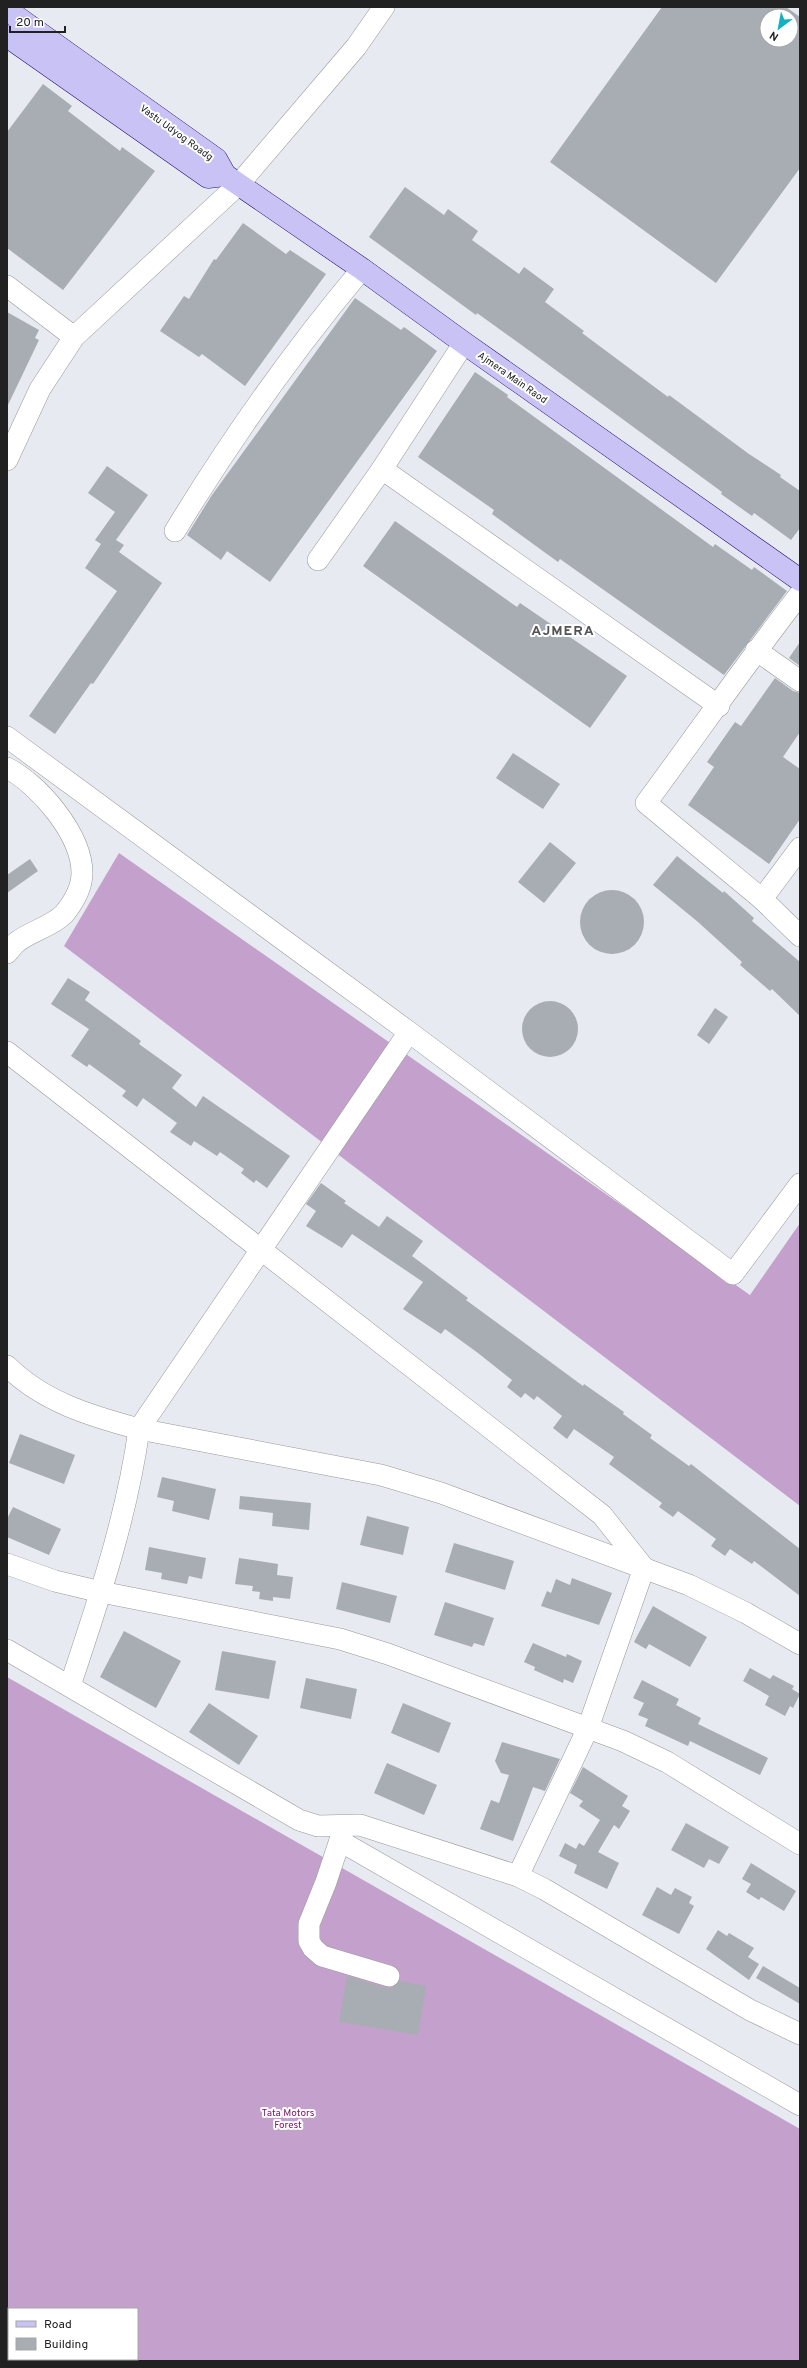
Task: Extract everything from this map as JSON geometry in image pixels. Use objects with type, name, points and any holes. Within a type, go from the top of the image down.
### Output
[{"type":"street","points":[[7,460],[40,389],[74,337],[232,180],[356,47],[384,7]]},
{"type":"street","name":"Vastu Udyog Roadg","points":[[7,10],[216,159],[232,180]]},
{"type":"street","name":"Vastu Udyog Roadg","points":[[7,36],[208,177],[232,180]]},
{"type":"street","name":"Ajmera Main Raod","points":[[232,180],[362,269],[464,343],[800,580]]},
{"type":"street","points":[[175,531],[231,441],[316,324],[362,269]]},
{"type":"street","points":[[7,286],[74,337]]},
{"type":"street","points":[[318,560],[382,469],[464,343]]},
{"type":"street","points":[[382,469],[719,706]]},
{"type":"street","points":[[800,594],[756,650],[719,706],[646,803],[762,899],[800,936]]},
{"type":"street","points":[[756,650],[800,681]]},
{"type":"street","points":[[7,737],[409,1032],[733,1274],[800,1184]]},
{"type":"street","points":[[7,768],[19,774],[45,798],[62,822],[77,848],[82,873],[78,894],[63,914],[17,942],[7,953]]},
{"type":"street","points":[[762,899],[800,848]]},
{"type":"street","points":[[70,1686],[101,1592],[130,1488],[139,1429],[409,1032]]},
{"type":"street","points":[[7,1052],[602,1515],[644,1568]]},
{"type":"street","points":[[7,1366],[54,1400],[78,1411],[139,1429],[380,1475],[441,1493],[689,1585],[746,1613],[800,1644]]},
{"type":"street","points":[[7,1564],[55,1581],[101,1592],[340,1639],[388,1654],[623,1741],[667,1762],[800,1844]]},
{"type":"street","points":[[518,1876],[588,1728],[644,1568]]},
{"type":"street","points":[[7,1650],[299,1820],[342,1833],[800,2105]]},
{"type":"street","points":[[342,1833],[360,1826],[518,1876],[544,1889],[750,2010],[800,2034]]},
{"type":"street","points":[[342,1833],[326,1882],[309,1924],[309,1941],[322,1956],[389,1976]]},
{"type":"green space","points":[[119,853],[750,1295],[800,1223],[800,1506],[64,946]]},
{"type":"green space","name":"Tata Motors Forest","points":[[7,1677],[800,2129],[800,2361],[7,2361]]},
{"type":"building","points":[[662,7],[786,7],[787,8],[759,8],[759,48],[799,48],[799,16],[800,17],[800,168],[716,283],[550,162]]},
{"type":"building","points":[[43,84],[72,106],[68,111],[120,151],[122,147],[155,171],[63,290],[7,248],[7,132]]},
{"type":"building","points":[[405,187],[444,215],[448,209],[478,231],[472,240],[519,274],[524,267],[554,289],[545,302],[584,331],[582,333],[668,397],[669,395],[749,454],[781,475],[780,477],[800,491],[800,528],[791,540],[754,513],[752,516],[721,494],[722,492],[527,349],[477,313],[476,315],[369,237]]},
{"type":"building","points":[[243,223],[286,254],[290,250],[326,274],[245,386],[202,354],[199,357],[160,331],[184,296],[189,299],[214,259],[216,260]]},
{"type":"building","points":[[355,298],[401,330],[404,327],[437,351],[270,582],[227,551],[221,560],[187,535],[212,495]]},
{"type":"building","points":[[7,312],[39,330],[35,338],[39,340],[7,407]]},
{"type":"building","points":[[475,372],[713,547],[715,544],[752,570],[754,567],[787,591],[724,675],[560,559],[558,562],[492,514],[494,510],[418,457]]},
{"type":"building","points":[[107,466],[148,495],[116,540],[124,545],[119,552],[162,583],[93,684],[91,683],[55,734],[29,716],[117,591],[85,568],[101,544],[95,540],[115,512],[88,493]]},
{"type":"building","points":[[395,521],[517,607],[520,603],[627,676],[590,728],[363,566]]},
{"type":"building","points":[[800,642],[800,666],[789,658]]},
{"type":"building","points":[[775,678],[793,691],[800,693],[800,732],[783,757],[800,769],[800,819],[769,864],[688,805],[714,767],[707,762],[735,722],[741,726]]},
{"type":"building","points":[[513,753],[560,784],[543,809],[496,778]]},
{"type":"building","points":[[550,842],[576,863],[544,903],[518,882]]},
{"type":"building","points":[[677,856],[723,893],[724,891],[754,918],[752,921],[800,962],[800,1016],[772,989],[770,991],[740,965],[742,962],[698,922],[653,885]]},
{"type":"building","points":[[30,859],[38,871],[7,893],[7,875]]},
{"type":"building","points":[[612,890],[630,895],[635,899],[639,904],[644,922],[639,940],[635,945],[630,949],[612,954],[594,949],[589,945],[585,940],[580,922],[585,904],[589,899],[594,895]]},
{"type":"building","points":[[68,978],[90,992],[85,1000],[141,1041],[139,1044],[182,1075],[172,1088],[196,1107],[203,1096],[290,1156],[267,1188],[256,1180],[254,1183],[241,1173],[244,1169],[220,1152],[217,1156],[194,1141],[191,1146],[170,1132],[177,1123],[143,1098],[137,1107],[122,1096],[126,1091],[89,1064],[87,1067],[71,1056],[89,1029],[51,1004]]},
{"type":"building","points":[[550,1001],[561,1003],[570,1009],[576,1018],[578,1029],[576,1040],[570,1049],[561,1055],[550,1057],[539,1055],[530,1049],[524,1040],[522,1029],[524,1018],[530,1009],[539,1003]]},
{"type":"building","points":[[715,1008],[728,1017],[709,1044],[697,1035]]},
{"type":"building","points":[[321,1183],[346,1201],[344,1203],[379,1227],[387,1216],[423,1241],[412,1256],[468,1298],[466,1300],[583,1386],[584,1384],[624,1412],[623,1414],[652,1435],[650,1438],[689,1466],[691,1464],[800,1549],[800,1596],[754,1561],[752,1564],[730,1549],[725,1556],[711,1546],[716,1539],[678,1511],[673,1517],[659,1507],[662,1503],[609,1464],[614,1457],[574,1429],[567,1439],[553,1428],[562,1416],[537,1396],[534,1400],[525,1393],[521,1398],[507,1387],[512,1380],[478,1353],[445,1329],[441,1334],[403,1309],[423,1282],[352,1234],[342,1248],[306,1226],[316,1211],[306,1204]]},
{"type":"building","points":[[20,1434],[75,1455],[64,1484],[9,1463]]},
{"type":"building","points":[[162,1477],[216,1489],[209,1520],[172,1511],[174,1501],[157,1497]]},
{"type":"building","points":[[240,1496],[311,1503],[309,1530],[272,1526],[273,1513],[239,1509]]},
{"type":"building","points":[[13,1507],[61,1529],[49,1555],[7,1537],[7,1519]]},
{"type":"building","points":[[367,1516],[409,1527],[403,1555],[360,1545]]},
{"type":"building","points":[[454,1543],[514,1561],[505,1590],[445,1572]]},
{"type":"building","points":[[149,1547],[206,1558],[202,1579],[189,1576],[187,1584],[161,1579],[162,1573],[145,1570]]},
{"type":"building","points":[[239,1558],[278,1564],[277,1575],[293,1577],[290,1599],[273,1597],[273,1601],[259,1599],[260,1592],[252,1591],[253,1586],[235,1584]]},
{"type":"building","points":[[572,1578],[612,1593],[599,1625],[541,1606],[547,1591],[551,1593],[556,1579],[570,1585]]},
{"type":"building","points":[[342,1582],[397,1596],[390,1623],[336,1609]]},
{"type":"building","points":[[445,1602],[494,1618],[484,1646],[474,1643],[472,1647],[434,1635]]},
{"type":"building","points":[[653,1606],[707,1637],[690,1667],[649,1644],[646,1649],[634,1642]]},
{"type":"building","points":[[124,1631],[181,1661],[156,1708],[100,1677]]},
{"type":"building","points":[[533,1643],[566,1657],[567,1654],[582,1661],[573,1683],[564,1679],[563,1683],[534,1670],[535,1667],[524,1662]]},
{"type":"building","points":[[222,1651],[276,1661],[269,1699],[215,1690]]},
{"type":"building","points":[[750,1668],[770,1679],[773,1675],[794,1686],[792,1689],[800,1694],[793,1708],[790,1706],[785,1716],[765,1705],[769,1696],[743,1681]]},
{"type":"building","points":[[306,1678],[357,1689],[351,1719],[300,1708]]},
{"type":"building","points":[[642,1680],[679,1699],[676,1705],[701,1718],[698,1724],[768,1758],[760,1775],[690,1741],[688,1746],[645,1726],[648,1719],[638,1715],[644,1703],[633,1698]]},
{"type":"building","points":[[209,1703],[258,1736],[239,1765],[189,1732]]},
{"type":"building","points":[[403,1703],[451,1723],[439,1753],[391,1733]]},
{"type":"building","points":[[502,1742],[560,1759],[545,1791],[533,1787],[513,1841],[480,1829],[491,1800],[499,1803],[509,1775],[501,1773],[495,1761]]},
{"type":"building","points":[[387,1763],[437,1785],[424,1815],[374,1793]]},
{"type":"building","points":[[583,1767],[628,1796],[622,1806],[630,1811],[619,1829],[614,1825],[598,1852],[619,1863],[607,1889],[574,1873],[577,1865],[559,1856],[565,1843],[576,1849],[579,1843],[584,1846],[600,1820],[579,1806],[583,1801],[570,1793]]},
{"type":"building","points":[[686,1823],[729,1847],[719,1864],[709,1859],[704,1868],[671,1850]]},
{"type":"building","points":[[751,1863],[796,1891],[784,1911],[761,1897],[759,1900],[746,1892],[751,1884],[742,1879]]},
{"type":"building","points":[[657,1887],[671,1895],[675,1888],[692,1897],[689,1903],[694,1906],[679,1934],[642,1915]]},
{"type":"building","points":[[718,1930],[727,1936],[729,1933],[754,1948],[748,1957],[759,1964],[749,1980],[706,1949]]},
{"type":"building","points":[[763,1966],[800,1988],[800,2004],[756,1978]]},
{"type":"building","points":[[347,1976],[386,1988],[392,1988],[400,1981],[426,1986],[418,2035],[339,2022]]},
{"type":"district","name":"AJMERA","points":[[563,630]]}]
